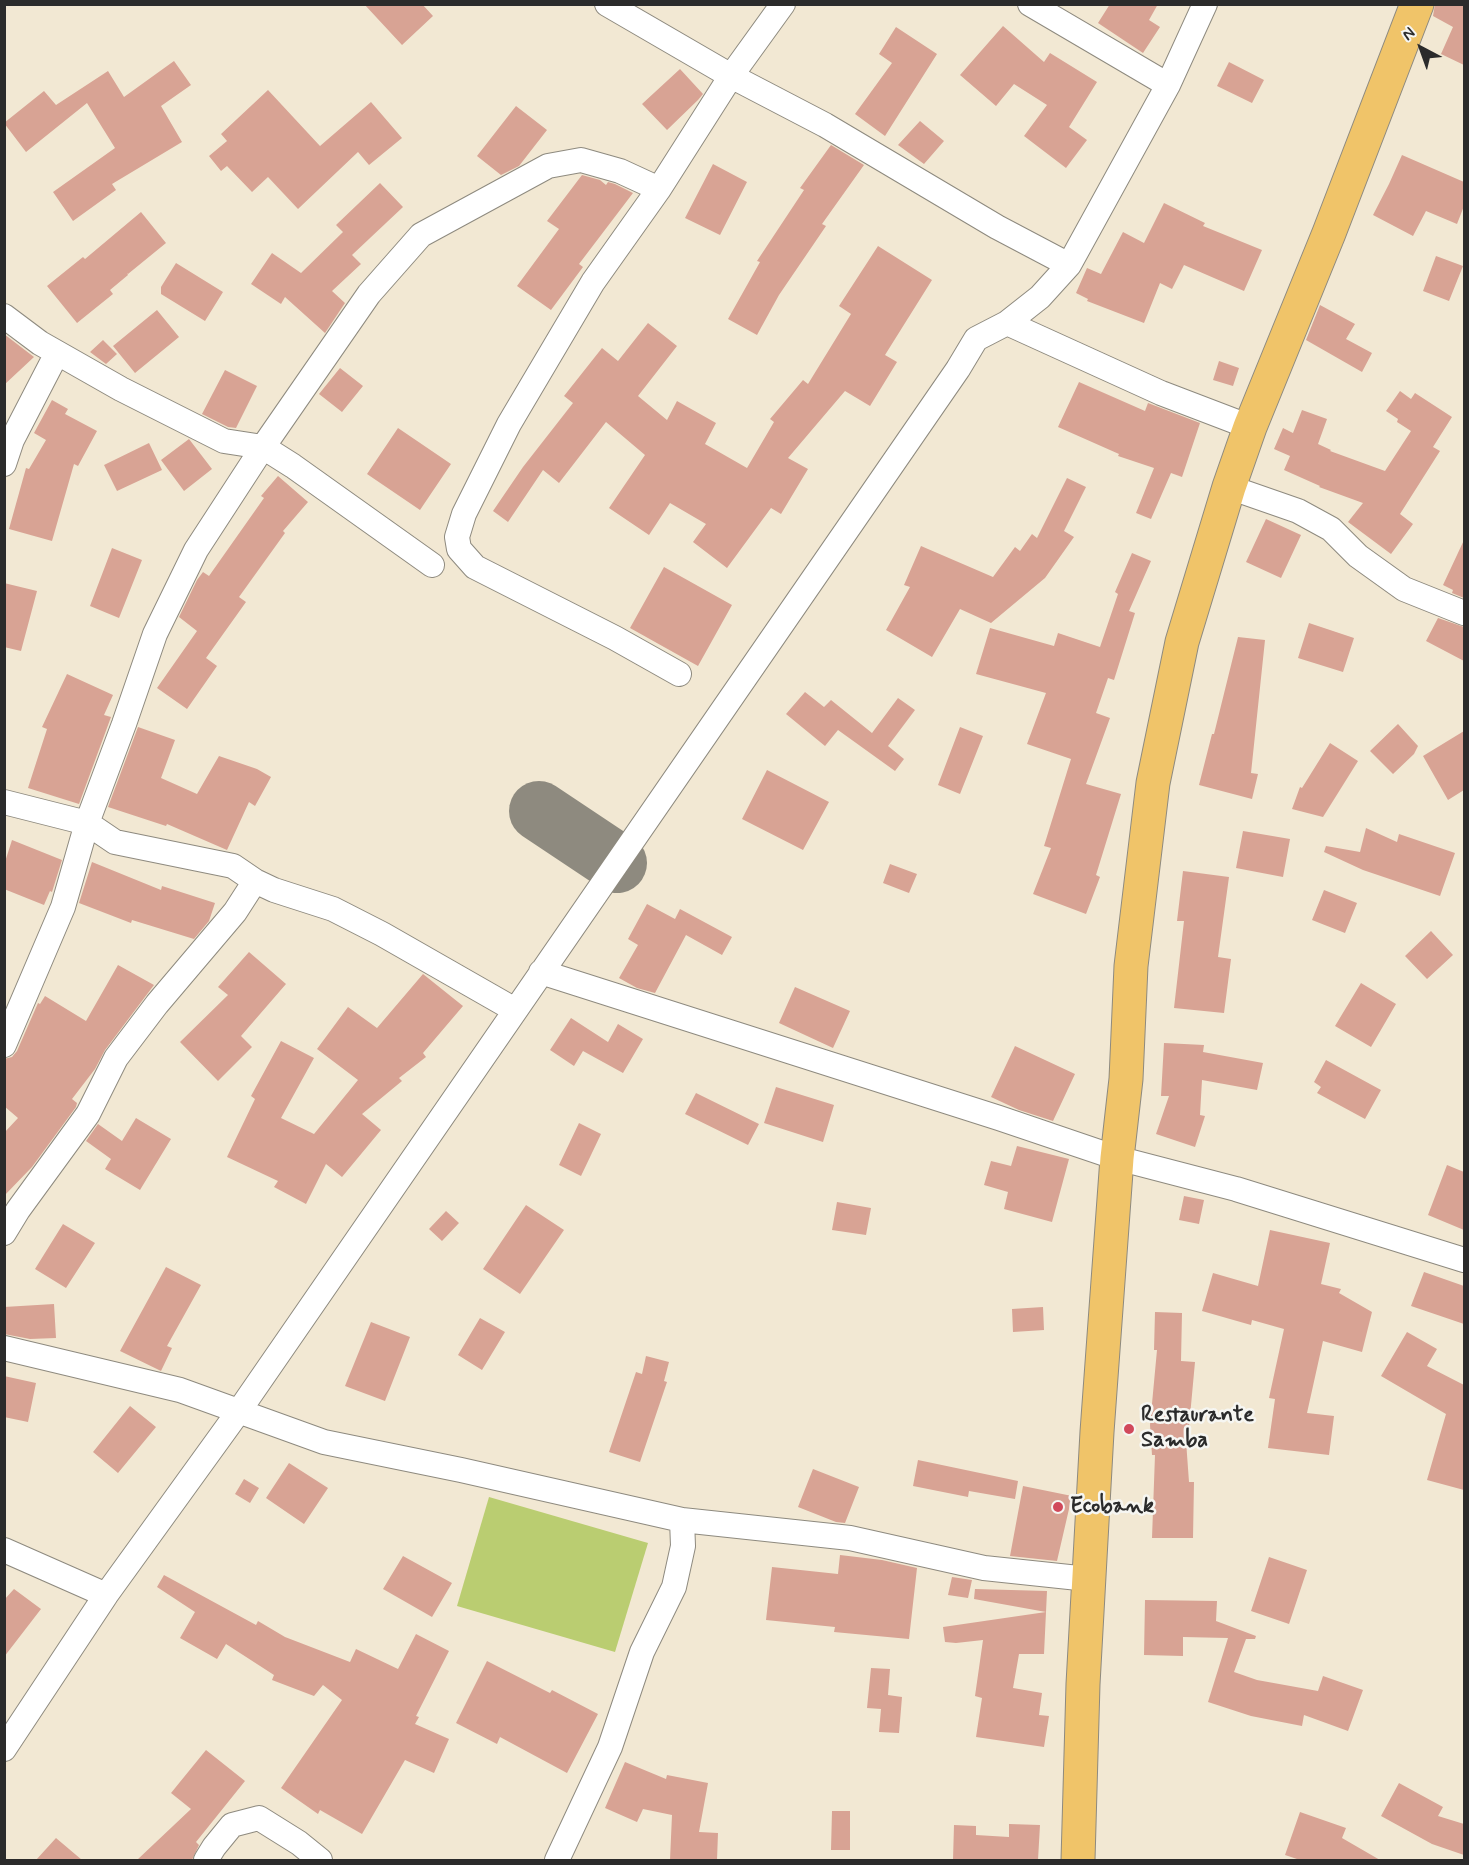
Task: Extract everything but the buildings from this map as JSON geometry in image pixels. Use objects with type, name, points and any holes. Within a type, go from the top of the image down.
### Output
[{"type":"main road","points":[[1078,1860],[1088,1579],[1117,1158],[1126,1079],[1131,966],[1153,783],[1182,642],[1229,487],[1250,427],[1329,233],[1417,4]]},
{"type":"street","points":[[607,4],[731,76],[825,125],[997,227],[1069,265]]},
{"type":"street","points":[[679,674],[615,638],[475,567],[459,549],[457,537],[464,514],[509,424],[593,282],[659,189],[731,76],[783,4]]},
{"type":"street","points":[[1030,4],[1168,85]]},
{"type":"street","points":[[4,1749],[106,1595],[238,1411],[958,369],[976,339],[1007,323],[1041,297],[1069,265],[1168,85],[1205,4]]},
{"type":"street","points":[[4,1045],[63,907],[87,823],[155,634],[196,550],[263,447],[369,294],[421,236],[548,166],[581,160],[620,171],[659,189]]},
{"type":"street","points":[[4,316],[40,343],[121,389],[224,441],[263,447],[432,565]]},
{"type":"street","points":[[1007,323],[1161,393],[1250,427]]},
{"type":"street","points":[[4,464],[12,440],[57,353]]},
{"type":"street","points":[[1229,487],[1298,511],[1331,529],[1358,556],[1404,589],[1464,613]]},
{"type":"street","points":[[4,802],[87,823],[116,842],[234,866],[274,890],[333,909],[515,1010]]},
{"type":"street","points":[[4,1233],[18,1210],[88,1114],[116,1058],[157,1004],[235,912],[255,880]]},
{"type":"street","points":[[541,972],[999,1118],[1117,1158],[1236,1189],[1464,1260]]},
{"type":"street","points":[[4,1348],[180,1390],[324,1442],[461,1470],[682,1520],[839,1537],[984,1568],[1088,1579]]},
{"type":"street","points":[[557,1860],[610,1747],[642,1652],[674,1587],[683,1546],[682,1520]]},
{"type":"street","points":[[4,1550],[106,1595]]},
{"type":"street","points":[[207,1860],[214,1847],[232,1825],[259,1818],[299,1843],[320,1860]]},
{"type":"green space","points":[[489,1497],[648,1543],[615,1652],[457,1606]]},
{"type":"taxiway","points":[[539,811],[617,863]]},
{"type":"place","name":"Restaurante Samba","points":[[1129,1429]]},
{"type":"place","name":"Ecobank","points":[[1058,1507]]}]
